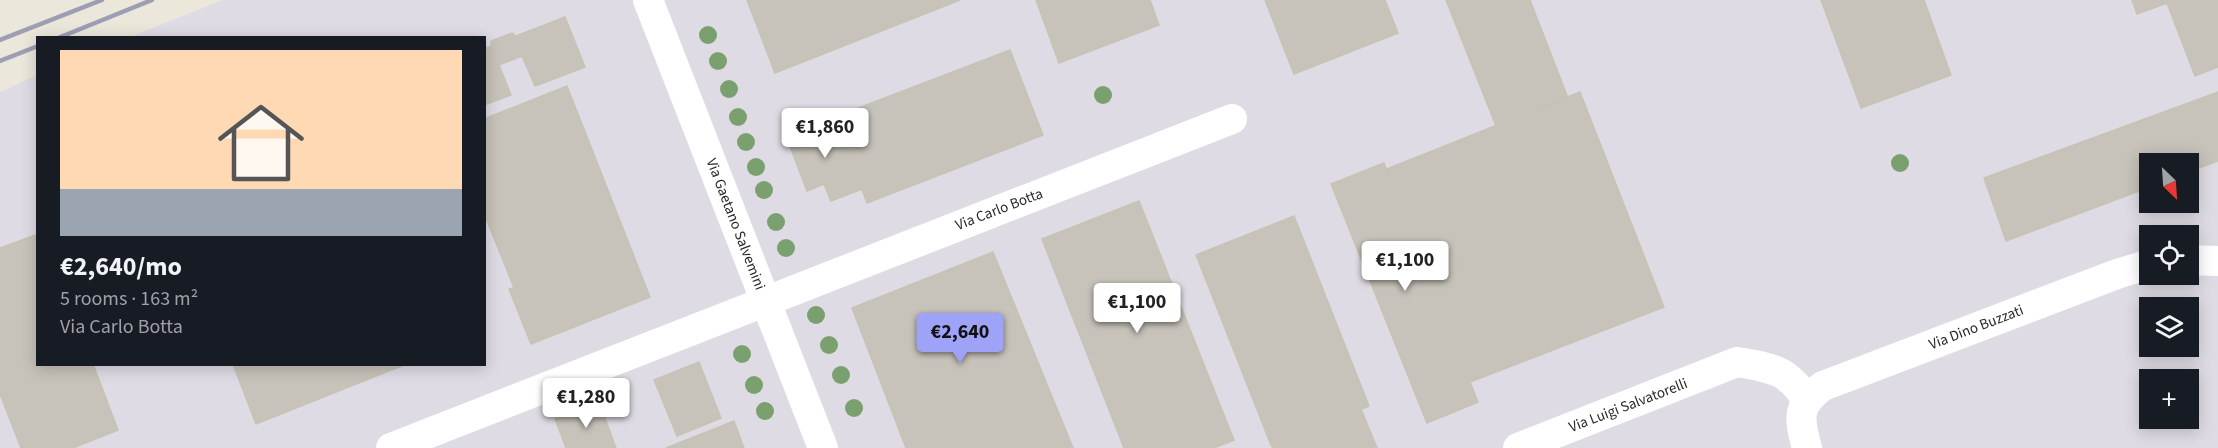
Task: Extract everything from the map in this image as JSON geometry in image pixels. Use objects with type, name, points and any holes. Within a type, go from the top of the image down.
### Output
[{"type":"street","name":"Via Gaetano Salvemini","points":[[648,0],[823,448]]},
{"type":"street","name":"Via Carlo Botta","points":[[391,448],[1232,119]]},
{"type":"street","points":[[2199,260],[2218,261]]},
{"type":"street","name":"Via Dino Buzzati","points":[[1807,400],[1815,392],[1834,382],[2139,267]]},
{"type":"street","name":"Via Luigi Salvatorelli","points":[[1518,448],[1737,362],[1775,369],[1783,373],[1798,386],[1807,400]]},
{"type":"street","points":[[1807,400],[1800,420],[1807,448]]},
{"type":"shaded area","points":[[223,0],[2218,0],[2218,448],[0,448],[0,92],[36,75],[36,366],[486,366],[486,36],[133,36]]},
{"type":"building","points":[[747,0],[960,0],[775,73]]},
{"type":"building","points":[[1036,0],[1150,0],[1159,25],[1059,63]]},
{"type":"building","points":[[1265,0],[1385,0],[1398,33],[1294,74]]},
{"type":"building","points":[[1446,0],[1530,0],[1568,98],[1496,126]]},
{"type":"building","points":[[1821,0],[1924,0],[1951,75],[1861,108]]},
{"type":"building","points":[[2132,0],[2218,0],[2218,67],[2195,76],[2167,3],[2137,14]]},
{"type":"building","points":[[565,17],[585,67],[535,86],[522,56],[499,65],[511,95],[486,104],[486,48],[491,46],[491,41],[512,33],[516,36]]},
{"type":"building","points":[[1010,50],[1043,135],[867,203],[835,117]]},
{"type":"building","points":[[567,86],[650,297],[531,344],[509,289],[514,288],[486,218],[486,118]]},
{"type":"building","points":[[1580,92],[1664,307],[1470,382],[1387,169]]},
{"type":"building","points":[[2218,92],[2218,161],[2199,168],[2199,153],[2139,153],[2139,191],[2006,241],[1984,178]]},
{"type":"building","points":[[835,117],[862,189],[831,201],[824,184],[807,191],[786,136]]},
{"type":"building","points":[[1384,163],[1478,402],[1427,423],[1331,184]]},
{"type":"building","points":[[1139,201],[1234,440],[1214,448],[1124,448],[1042,239]]},
{"type":"building","points":[[1294,216],[1369,406],[1271,445],[1196,255]]},
{"type":"building","points":[[36,235],[36,366],[94,366],[118,430],[73,448],[21,448],[0,394],[0,248]]},
{"type":"building","points":[[993,252],[1073,448],[906,448],[852,308]]},
{"type":"building","points":[[699,362],[721,418],[677,436],[654,380]]},
{"type":"building","points":[[234,366],[401,366],[256,424]]},
{"type":"building","points":[[599,402],[616,448],[566,448],[555,419]]},
{"type":"building","points":[[1361,409],[1377,448],[1273,448],[1271,445]]},
{"type":"building","points":[[734,421],[744,448],[666,448]]},
{"type":"railway","points":[[0,40],[102,0]]},
{"type":"railway","points":[[63,36],[152,0]]},
{"type":"railway","points":[[0,61],[36,47]]}]
